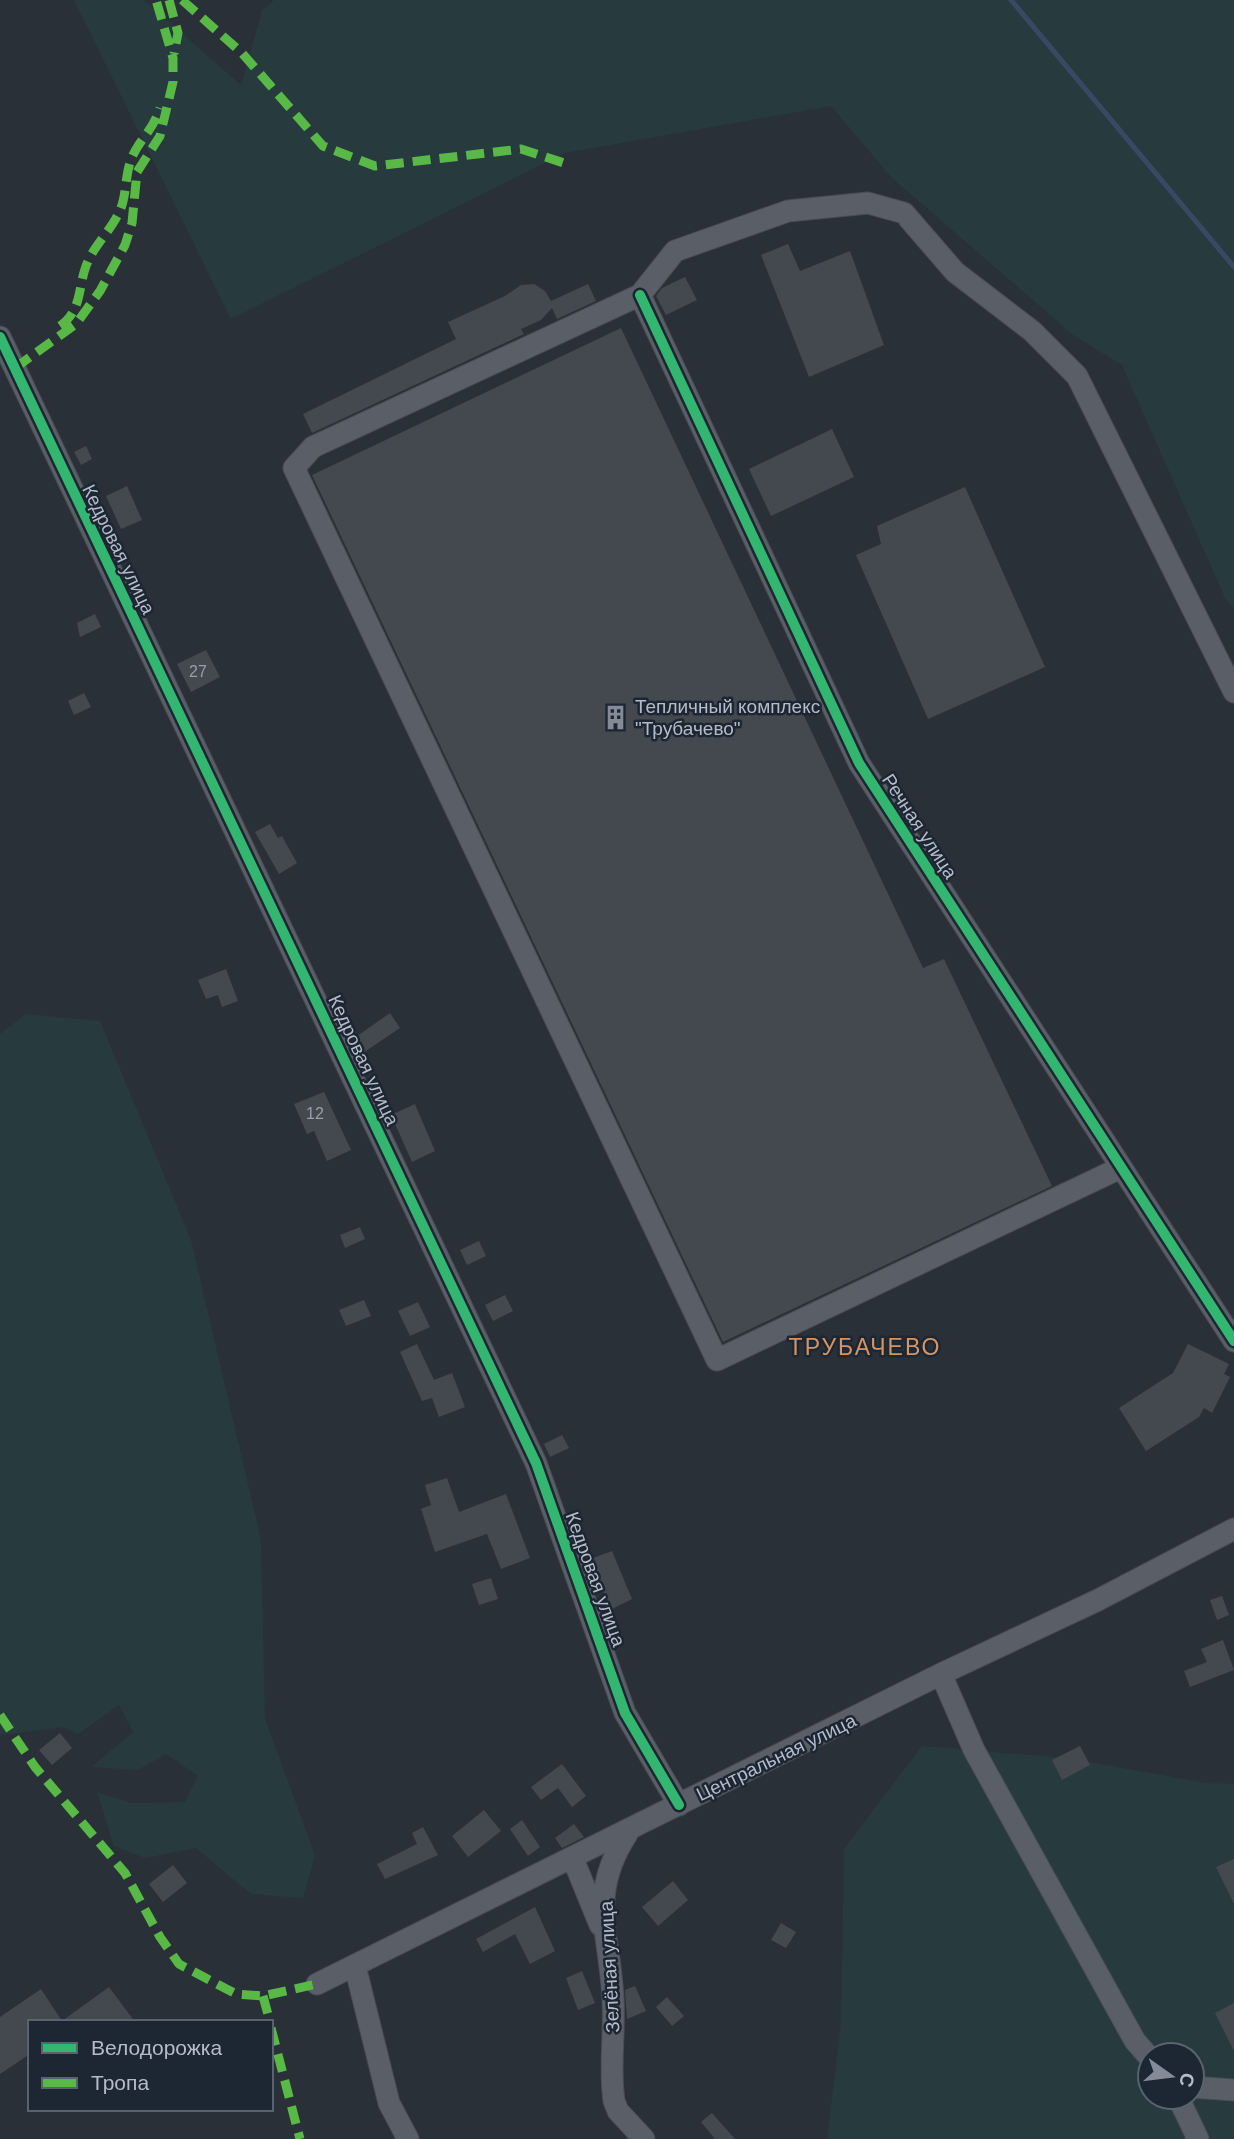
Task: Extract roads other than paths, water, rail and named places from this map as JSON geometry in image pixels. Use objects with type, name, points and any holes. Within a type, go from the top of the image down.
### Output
[{"type":"street","points":[[1120,1168],[717,1360],[294,468],[313,447],[640,295],[675,251],[788,211],[868,203],[904,214],[955,272],[1032,331],[1077,376],[1234,692]]},
{"type":"street","name":"Речная улица","points":[[640,295],[859,763],[1234,1341]]},
{"type":"street","name":"Кедровая улица","points":[[0,337],[536,1463],[625,1713],[679,1805]]},
{"type":"street","name":"Центральная улица","points":[[317,1984],[942,1674],[1098,1600],[1234,1529]]},
{"type":"street","points":[[942,1674],[980,1762],[1136,2042]]},
{"type":"street","name":"Зелёная улица","points":[[628,1832],[608,1866],[602,1914],[613,1998],[614,2101],[618,2111],[644,2139]]},
{"type":"street","points":[[573,1859],[604,1934]]},
{"type":"street","points":[[355,1966],[389,2103],[408,2139]]},
{"type":"street","points":[[1206,2088],[1234,2090]]},
{"type":"street","points":[[1185,2111],[1198,2139]]},
{"type":"waterway","points":[[1011,0],[1234,267]]},
{"type":"place","name":"Тепличный комплекс \"Трубачево\"","points":[[615,717]]},
{"type":"district","name":"ТРУБАЧЕВО","points":[[865,1347]]}]
